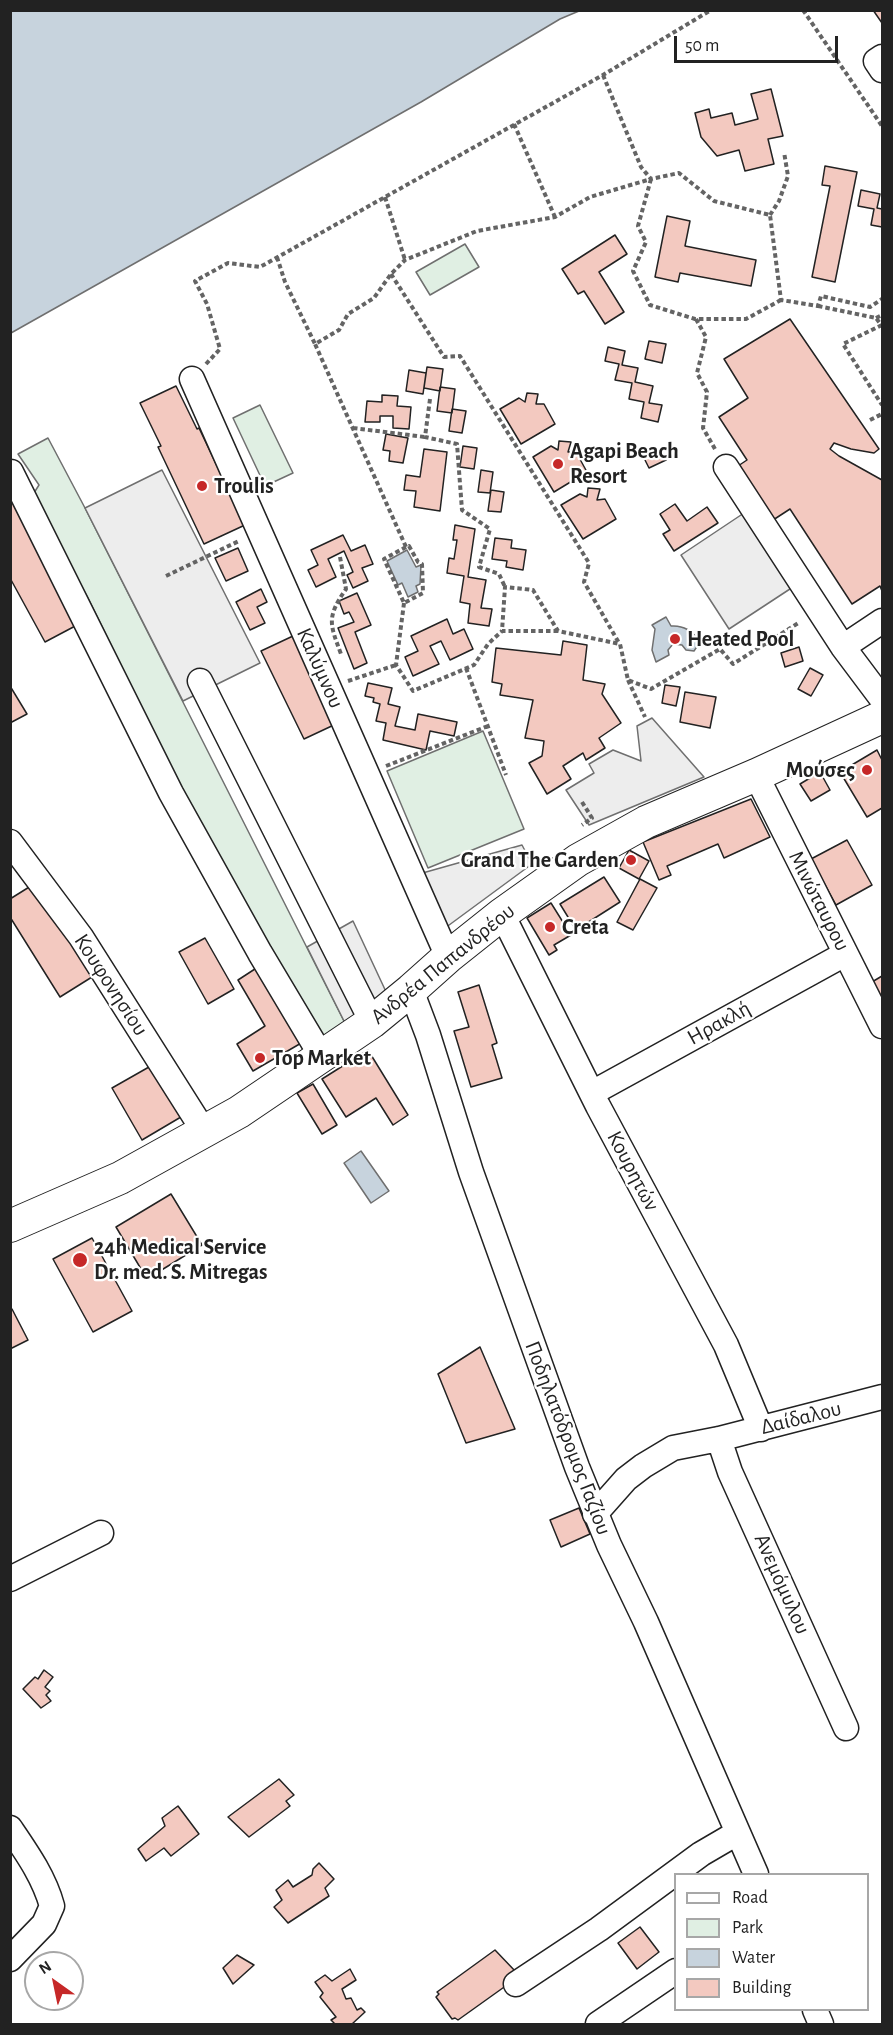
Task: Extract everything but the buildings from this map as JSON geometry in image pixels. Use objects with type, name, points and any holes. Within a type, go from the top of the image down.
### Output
[{"type":"main road","name":"Ανδρέα Παπανδρέου","points":[[10,1226],[120,1178],[205,1133],[372,1022],[502,914],[578,860],[646,822],[756,776],[880,719]]},
{"type":"street","points":[[882,57],[876,61],[882,70]]},
{"type":"street","name":"Καλύμνου","points":[[192,378],[448,957]]},
{"type":"street","points":[[726,467],[843,647],[880,719]]},
{"type":"street","points":[[11,472],[171,793],[260,953],[322,1057]]},
{"type":"street","points":[[843,647],[882,621]]},
{"type":"street","points":[[200,681],[372,1022]]},
{"type":"street","name":"Μινώταυρου","points":[[756,776],[882,1026]]},
{"type":"street","name":"Κουφονησίου","points":[[10,842],[81,937],[205,1133]]},
{"type":"street","name":"Κουρητών","points":[[502,914],[592,1093],[726,1345],[761,1429]]},
{"type":"street","name":"Ηρακλή","points":[[592,1093],[845,954]]},
{"type":"street","name":"Ποδηλατόδρομος Γαζίου","points":[[411,990],[428,1035],[471,1172],[553,1405],[595,1514],[646,1622],[755,1873]]},
{"type":"street","name":"Δαίδαλου","points":[[595,1514],[626,1479],[659,1455],[687,1444],[761,1429],[882,1397]]},
{"type":"street","name":"Ανεμόμυλου","points":[[719,1439],[730,1472],[846,1728]]},
{"type":"street","points":[[10,1579],[101,1533]]},
{"type":"street","points":[[10,1828],[47,1887],[52,1906],[44,1924],[10,1959]]},
{"type":"street","points":[[675,1873],[701,1854],[737,1833]]},
{"type":"street","points":[[516,1984],[599,1929],[674,1874]]},
{"type":"street","points":[[598,2025],[674,1972]]},
{"type":"street","points":[[815,2011],[821,2025]]},
{"type":"path","points":[[220,349],[207,304],[195,281],[228,263],[260,267],[603,75],[711,10]]},
{"type":"path","points":[[803,10],[882,126]]},
{"type":"path","points":[[603,75],[641,167],[651,179]]},
{"type":"path","points":[[514,124],[555,217]]},
{"type":"path","points":[[781,300],[770,215],[779,201],[788,176],[784,152]]},
{"type":"path","points":[[315,344],[339,330],[348,314],[374,298],[391,273],[405,260],[477,231],[555,217],[590,197],[651,179],[679,173],[714,201],[770,215]]},
{"type":"path","points":[[651,179],[638,226],[646,242],[633,271],[650,305],[695,319],[746,319],[781,300],[876,318],[882,315]]},
{"type":"path","points":[[385,197],[405,260]]},
{"type":"path","points":[[277,257],[285,282],[406,547]]},
{"type":"path","points":[[391,273],[444,357],[460,356],[589,563],[584,582],[620,644],[628,680],[645,717]]},
{"type":"path","points":[[818,306],[821,296],[870,307],[882,299]]},
{"type":"path","points":[[876,318],[882,326],[843,344],[882,405]]},
{"type":"path","points":[[695,319],[706,337],[697,374],[707,392],[703,428],[726,467]]},
{"type":"path","points":[[425,437],[430,399]]},
{"type":"path","points":[[870,420],[882,414]]},
{"type":"path","points":[[353,428],[425,437],[458,444],[462,510],[490,529],[479,567],[499,574],[505,587],[502,631]]},
{"type":"path","points":[[166,576],[259,531]]},
{"type":"path","points":[[404,603],[423,593],[422,564],[418,562],[409,546],[384,559],[404,603],[396,665],[413,691],[474,665],[488,644],[502,631],[558,631],[620,644]]},
{"type":"path","points":[[340,557],[346,590],[336,605],[330,623],[344,661]]},
{"type":"path","points":[[505,587],[533,590],[558,631]]},
{"type":"path","points":[[628,680],[651,689],[720,649],[733,664],[819,610]]},
{"type":"path","points":[[343,683],[396,665]]},
{"type":"path","points":[[466,669],[506,775]]},
{"type":"path","points":[[347,671],[351,680]]},
{"type":"path","points":[[380,769],[488,726]]},
{"type":"green space","points":[[465,244],[479,267],[430,295],[416,272]]},
{"type":"green space","points":[[260,405],[293,473],[265,486],[233,418]]},
{"type":"green space","points":[[48,438],[347,1027],[322,1046],[239,897],[168,761],[88,598],[32,496],[39,485],[18,454]]},
{"type":"green space","points":[[483,731],[524,829],[428,868],[387,771]]},
{"type":"shaded area","points":[[162,470],[260,663],[183,701],[85,508]]},
{"type":"shaded area","points":[[744,513],[793,587],[729,629],[681,555]]},
{"type":"shaded area","points":[[652,718],[704,777],[589,825],[566,790],[594,773],[589,764],[613,750],[641,761],[637,726]]},
{"type":"shaded area","points":[[522,845],[532,864],[441,931],[419,874]]},
{"type":"shaded area","points":[[353,921],[388,996],[347,1027],[307,947]]},
{"type":"water","points":[[11,10],[579,11],[560,19],[421,102],[11,333]]},
{"type":"water","points":[[407,550],[416,567],[421,565],[420,584],[416,586],[418,592],[408,597],[402,583],[398,585],[387,561]]},
{"type":"water","name":"Heated Pool","points":[[666,617],[671,626],[687,630],[700,642],[694,651],[686,650],[682,645],[673,644],[668,650],[669,655],[656,662],[652,650],[655,629],[652,625]]},
{"type":"water","points":[[361,1151],[389,1191],[371,1203],[344,1163]]},
{"type":"place","name":"Agapi Beach Resort","points":[[558,464]]},
{"type":"place","name":"Troulis","points":[[202,486]]},
{"type":"place","name":"Heated Pool","points":[[675,639]]},
{"type":"place","name":"Μούσες","points":[[867,770]]},
{"type":"place","name":"Grand The Garden","points":[[631,860]]},
{"type":"place","name":"Creta","points":[[550,927]]},
{"type":"place","name":"Top Market","points":[[260,1058]]},
{"type":"place","name":"24h Medical Service Dr. med. S. Mitregas","points":[[80,1260]]}]
